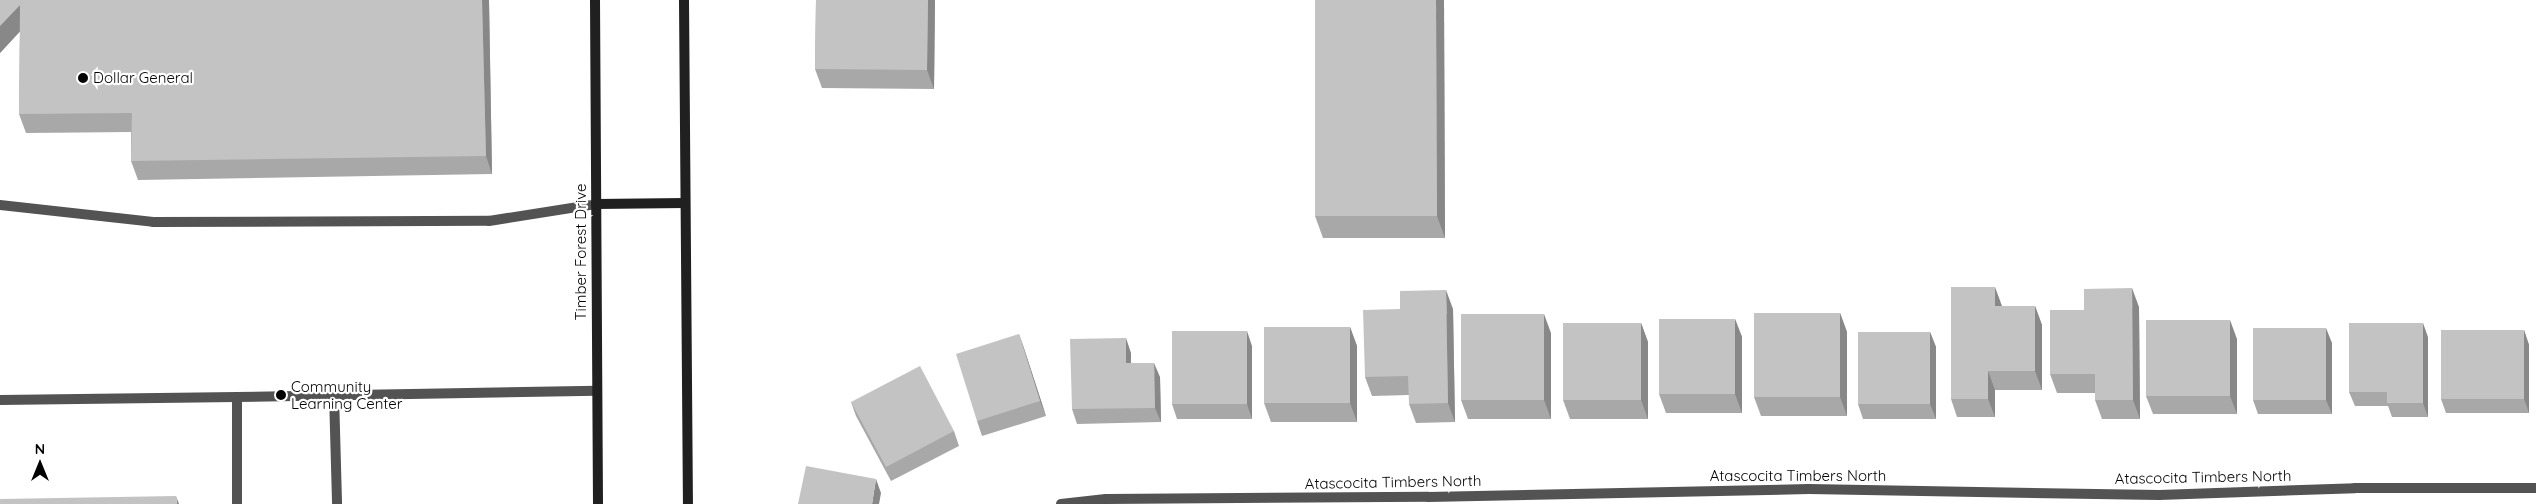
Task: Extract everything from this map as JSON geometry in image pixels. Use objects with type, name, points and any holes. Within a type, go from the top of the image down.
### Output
[{"type":"main road","name":"Timber Forest Drive","points":[[595,0],[598,504]]},
{"type":"main road","points":[[684,0],[688,504]]},
{"type":"main road","points":[[596,204],[685,203]]},
{"type":"street","points":[[0,205],[173,222],[489,221],[596,204]]},
{"type":"street","points":[[0,400],[597,391]]},
{"type":"street","points":[[334,394],[337,504]]},
{"type":"street","points":[[237,397],[237,504]]},
{"type":"street","name":"Atascocita Timbers North","points":[[1060,504],[1106,499],[1809,489],[2159,495],[2355,488],[2536,488]]},
{"type":"building","points":[[0,0],[482,0],[486,156],[131,161],[132,113],[19,114],[20,5],[0,26]]},
{"type":"building","points":[[816,0],[928,0],[927,70],[815,69]]},
{"type":"building","points":[[1315,0],[1436,0],[1437,216],[1315,216]]},
{"type":"building","points":[[1951,287],[1995,287],[1995,306],[2035,306],[2035,371],[1988,371],[1988,399],[1951,399]]},
{"type":"building","points":[[2132,288],[2133,400],[2095,400],[2095,374],[2050,374],[2050,310],[2084,310],[2084,289]]},
{"type":"building","points":[[1446,290],[1448,403],[1409,404],[1408,376],[1365,377],[1363,310],[1400,309],[1400,291]]},
{"type":"building","points":[[1754,313],[1840,313],[1840,397],[1754,397]]},
{"type":"building","points":[[1461,314],[1544,314],[1544,400],[1461,400]]},
{"type":"building","points":[[1659,319],[1735,319],[1735,394],[1659,394]]},
{"type":"building","points":[[2146,320],[2230,320],[2230,396],[2146,396]]},
{"type":"building","points":[[1563,323],[1641,323],[1641,400],[1563,400]]},
{"type":"building","points":[[2349,323],[2423,323],[2423,403],[2387,403],[2387,392],[2349,392]]},
{"type":"building","points":[[1264,327],[1350,327],[1350,403],[1264,403]]},
{"type":"building","points":[[2253,328],[2326,328],[2326,400],[2253,400]]},
{"type":"building","points":[[2441,330],[2524,330],[2524,399],[2441,399]]},
{"type":"building","points":[[1172,331],[1247,331],[1247,404],[1172,404]]},
{"type":"building","points":[[1858,332],[1930,332],[1930,404],[1858,404]]},
{"type":"building","points":[[1019,334],[1040,401],[977,421],[956,354]]},
{"type":"building","points":[[1126,338],[1126,363],[1154,363],[1155,408],[1072,409],[1070,339]]},
{"type":"building","points":[[920,366],[954,431],[886,467],[851,402]]},
{"type":"building","points":[[806,466],[876,479],[872,504],[798,504]]},
{"type":"building","points":[[176,496],[177,504],[0,504],[0,499]]},
{"type":"place","name":"Dollar General","points":[[83,78]]},
{"type":"place","name":"Community Learning Center","points":[[281,395]]}]
